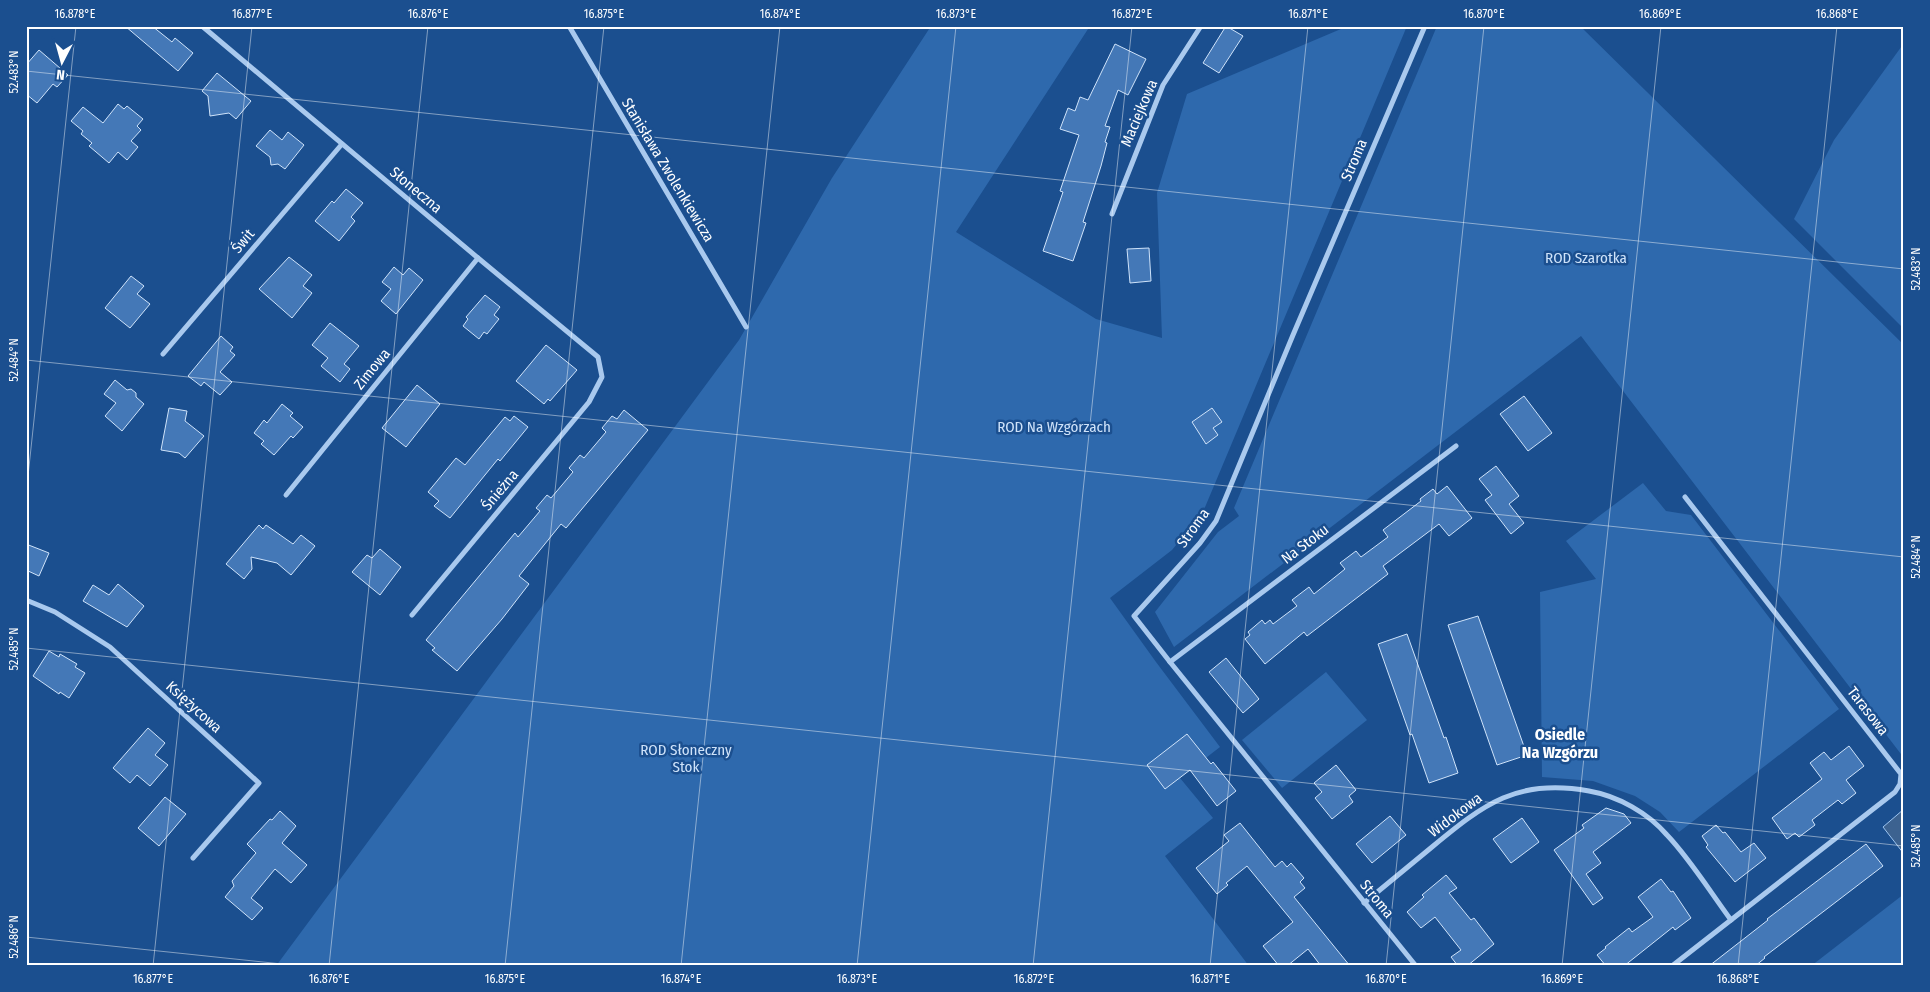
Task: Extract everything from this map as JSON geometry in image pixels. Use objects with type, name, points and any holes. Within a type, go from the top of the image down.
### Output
[{"type":"street","name":"Słoneczna","points":[[202,26],[598,357],[602,378]]},
{"type":"street","name":"Stanisława Zwolenkiewicza","points":[[569,26],[746,327]]},
{"type":"street","name":"Maciejkowa","points":[[1112,214],[1163,85],[1201,26]]},
{"type":"street","name":"Stroma","points":[[1416,966],[1134,616],[1200,543],[1216,521],[1425,26]]},
{"type":"street","name":"Świt","points":[[163,354],[342,144]]},
{"type":"street","name":"Zimowa","points":[[286,495],[478,258]]},
{"type":"street","name":"Śnieżna","points":[[412,614],[589,402],[602,378]]},
{"type":"street","name":"Na Stoku","points":[[1170,662],[1456,446]]},
{"type":"street","name":"Tarasowa","points":[[1672,966],[1895,792],[1900,784],[1900,774],[1685,496]]},
{"type":"street","name":"Księżycowa","points":[[26,600],[55,612],[110,647],[259,783],[193,858]]},
{"type":"street","name":"Widokowa","points":[[1364,903],[1470,816],[1490,803],[1530,790],[1566,787],[1599,792],[1626,803],[1647,816],[1667,834],[1731,920]]},
{"type":"green space","points":[[931,26],[1090,26],[956,232],[1096,319],[1162,338],[1157,193],[1187,94],[1348,26],[1407,26],[1203,512],[1172,550],[1110,598],[1220,747],[1180,778],[1213,818],[1165,856],[1249,966],[276,966],[739,340],[832,178]]},
{"type":"green space","name":"ROD Szarotka","points":[[1437,26],[1580,26],[1904,345],[1904,758],[1581,336],[1174,647],[1155,612],[1218,532],[1239,516],[1234,508]]},
{"type":"green space","points":[[1904,43],[1904,329],[1794,219],[1834,140]]},
{"type":"green space","points":[[1643,483],[1666,511],[1691,515],[1839,709],[1679,832],[1660,812],[1635,796],[1593,781],[1542,777],[1540,592],[1596,579],[1566,541]]},
{"type":"green space","points":[[1326,672],[1367,720],[1282,788],[1242,740]]},
{"type":"green space","points":[[1904,894],[1904,966],[1811,966]]},
{"type":"shaded area","points":[[1904,809],[1904,854],[1883,827]]},
{"type":"building","points":[[125,26],[152,26],[172,42],[175,38],[193,53],[178,71]]},
{"type":"building","points":[[1226,26],[1243,36],[1219,73],[1203,63]]},
{"type":"building","points":[[1115,44],[1146,59],[1128,95],[1118,90],[1105,126],[1110,127],[1105,142],[1107,143],[1083,222],[1086,223],[1073,261],[1043,251],[1063,192],[1060,191],[1079,135],[1060,129],[1068,108],[1075,111],[1080,97],[1088,100]]},
{"type":"building","points":[[39,50],[68,75],[57,87],[53,84],[37,103],[26,94],[26,65]]},
{"type":"building","points":[[217,73],[251,101],[236,119],[229,113],[210,116],[208,96],[202,91]]},
{"type":"building","points":[[118,104],[124,109],[127,106],[143,119],[137,126],[141,130],[131,141],[138,147],[127,160],[118,152],[109,163],[89,146],[92,143],[81,134],[83,131],[71,121],[83,107],[103,123]]},
{"type":"building","points":[[270,130],[282,140],[288,132],[304,145],[285,169],[278,164],[271,165],[270,157],[256,146]]},
{"type":"building","points":[[346,189],[363,203],[351,217],[355,221],[339,241],[315,221],[332,201],[334,203]]},
{"type":"building","points":[[1149,248],[1151,281],[1130,283],[1127,249]]},
{"type":"building","points":[[289,257],[312,275],[303,286],[312,293],[292,318],[259,289]]},
{"type":"building","points":[[394,267],[403,275],[409,268],[423,280],[396,314],[381,301],[391,289],[382,282]]},
{"type":"building","points":[[131,276],[144,286],[137,294],[150,304],[130,328],[105,308]]},
{"type":"building","points":[[485,295],[500,307],[494,315],[499,319],[487,334],[484,332],[479,339],[463,326],[468,319],[466,317]]},
{"type":"building","points":[[330,323],[359,346],[344,364],[350,369],[340,382],[321,366],[328,358],[312,345]]},
{"type":"building","points":[[221,336],[233,347],[230,351],[235,355],[220,372],[232,382],[220,395],[204,382],[201,386],[188,376]]},
{"type":"building","points":[[546,345],[577,370],[550,401],[548,399],[544,404],[516,381]]},
{"type":"building","points":[[115,380],[127,390],[131,389],[136,393],[136,397],[144,404],[122,431],[105,416],[116,403],[104,394]]},
{"type":"building","points":[[417,385],[440,404],[406,447],[382,428]]},
{"type":"building","points":[[1524,396],[1552,433],[1528,451],[1500,414]]},
{"type":"building","points":[[282,404],[293,413],[290,416],[303,427],[293,438],[291,436],[274,455],[261,444],[264,441],[254,433],[264,420],[267,423]]},
{"type":"building","points":[[169,408],[187,411],[185,421],[204,436],[185,458],[179,453],[161,450]]},
{"type":"building","points":[[1212,408],[1222,422],[1213,428],[1218,435],[1206,444],[1192,422]]},
{"type":"building","points":[[624,410],[648,430],[566,528],[561,524],[519,576],[529,584],[502,619],[457,671],[432,650],[435,648],[426,640],[515,533],[518,537],[540,511],[536,508],[547,495],[551,498],[573,472],[569,468],[580,455],[584,458],[606,432],[602,428],[612,416],[617,419]]},
{"type":"building","points":[[514,416],[528,427],[500,461],[498,459],[450,518],[434,506],[439,501],[428,492],[456,458],[465,465],[505,417],[510,421]]},
{"type":"building","points":[[1496,466],[1519,496],[1509,504],[1524,523],[1511,534],[1485,500],[1492,495],[1479,479]]},
{"type":"building","points":[[1447,486],[1472,518],[1449,536],[1439,524],[1383,566],[1388,574],[1307,636],[1304,632],[1265,664],[1245,639],[1250,635],[1248,632],[1262,620],[1265,624],[1270,620],[1273,624],[1297,606],[1292,600],[1309,587],[1314,594],[1345,569],[1340,563],[1356,551],[1361,557],[1388,537],[1383,530],[1421,501],[1420,499],[1433,489],[1437,494]]},
{"type":"building","points":[[259,525],[263,529],[266,525],[293,544],[301,535],[315,546],[291,575],[277,563],[251,557],[252,569],[244,579],[226,564]]},
{"type":"building","points":[[26,544],[49,553],[39,576],[26,570]]},
{"type":"building","points":[[380,549],[401,567],[380,595],[352,572],[367,555],[372,558]]},
{"type":"building","points":[[118,584],[144,606],[127,627],[83,601],[93,585],[109,595]]},
{"type":"building","points":[[1478,616],[1527,755],[1497,765],[1448,625]]},
{"type":"building","points":[[1407,634],[1458,773],[1429,783],[1378,644]]},
{"type":"building","points":[[49,651],[59,657],[60,654],[77,664],[75,667],[85,673],[69,698],[60,692],[59,694],[33,676]]},
{"type":"building","points":[[1226,658],[1259,699],[1243,713],[1209,672]]},
{"type":"building","points":[[148,728],[165,743],[155,755],[168,765],[150,786],[137,775],[130,783],[113,768]]},
{"type":"building","points":[[1187,734],[1236,791],[1217,806],[1190,770],[1165,789],[1147,765]]},
{"type":"building","points":[[1849,746],[1864,766],[1846,780],[1856,793],[1842,804],[1838,800],[1812,820],[1815,825],[1799,837],[1795,833],[1787,839],[1772,818],[1822,779],[1810,763],[1824,752],[1831,760]]},
{"type":"building","points":[[1336,765],[1356,790],[1349,796],[1353,802],[1332,819],[1315,798],[1322,792],[1314,783]]},
{"type":"building","points":[[165,797],[186,814],[159,846],[138,828]]},
{"type":"building","points":[[1606,808],[1624,814],[1631,823],[1593,852],[1601,863],[1586,874],[1603,898],[1593,905],[1554,850],[1584,828],[1582,825]]},
{"type":"building","points":[[280,811],[296,826],[282,843],[307,865],[291,883],[275,869],[251,898],[263,908],[252,920],[225,897],[234,886],[232,881],[256,853],[247,844]]},
{"type":"building","points":[[1390,816],[1406,835],[1372,863],[1356,844]]},
{"type":"building","points":[[1522,818],[1539,842],[1511,863],[1493,839]]},
{"type":"building","points":[[1240,823],[1275,867],[1282,861],[1287,867],[1291,863],[1304,878],[1300,882],[1305,888],[1294,897],[1350,966],[1321,966],[1308,949],[1287,966],[1279,966],[1263,946],[1293,922],[1247,866],[1226,883],[1228,885],[1217,894],[1196,868],[1229,841],[1224,835]]},
{"type":"building","points":[[1716,825],[1723,833],[1725,832],[1741,852],[1754,843],[1766,858],[1735,882],[1706,847],[1708,845],[1702,836]]},
{"type":"building","points":[[1866,844],[1883,866],[1764,957],[1755,966],[1709,966],[1767,919]]},
{"type":"building","points":[[1446,875],[1457,888],[1449,893],[1471,920],[1474,918],[1494,944],[1467,966],[1458,966],[1451,957],[1461,950],[1435,917],[1421,928],[1407,912],[1424,897],[1422,895]]},
{"type":"building","points":[[1661,879],[1671,892],[1673,891],[1691,918],[1675,930],[1673,927],[1624,966],[1606,966],[1597,955],[1629,928],[1632,932],[1653,917],[1638,897]]},
{"type":"district","name":"Osiedle Na Wzgórzu","points":[[1560,743]]},
{"type":"park label","name":"ROD Na Wzgórzach","points":[[1054,427]]},
{"type":"park label","name":"ROD Słoneczny Stok","points":[[686,758]]}]
